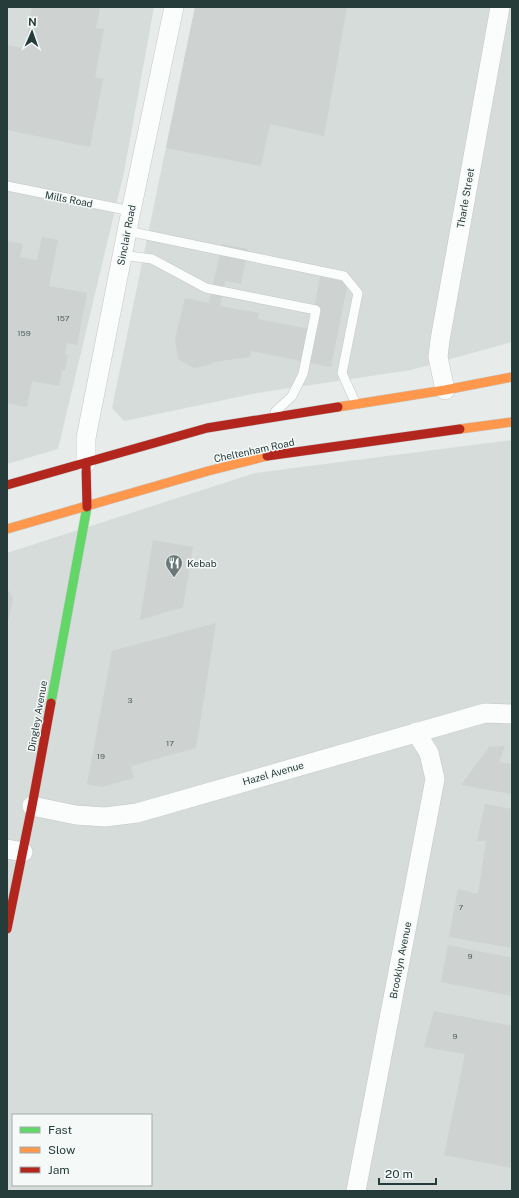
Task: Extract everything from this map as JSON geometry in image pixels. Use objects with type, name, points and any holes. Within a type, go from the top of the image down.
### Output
[{"type":"main road","points":[[447,389],[512,368]]},
{"type":"main road","points":[[7,486],[200,430],[512,377]]},
{"type":"main road","name":"Cheltenham Road","points":[[7,529],[208,471],[273,455],[512,422]]},
{"type":"main road","name":"Dingley Avenue","points":[[7,929],[15,851],[32,806],[87,506],[86,464]]},
{"type":"street","name":"Sinclair Road","points":[[86,464],[86,438],[122,255],[174,7]]},
{"type":"street","name":"Tharle Street","points":[[447,389],[439,364],[440,340],[500,7]]},
{"type":"street","name":"Hazel Avenue","points":[[32,806],[76,815],[105,817],[137,813],[485,713],[512,714]]},
{"type":"street","name":"Brooklyn Avenue","points":[[356,1191],[435,779],[429,753],[416,732]]},
{"type":"lane","name":"Mills Road","points":[[7,186],[131,211]]},
{"type":"lane","points":[[127,231],[344,276],[358,292],[342,373],[356,404]]},
{"type":"lane","points":[[122,255],[152,259],[206,288],[316,310],[303,374],[292,396],[270,418]]},
{"type":"shaded area","points":[[7,7],[154,7],[124,172],[58,449],[7,464]]},
{"type":"shaded area","points":[[195,7],[512,7],[512,342],[411,370],[257,393],[124,421],[112,408]]},
{"type":"shaded area","points":[[512,440],[512,1191],[7,1191],[7,553],[255,473]]},
{"type":"building","points":[[32,7],[100,7],[96,28],[104,29],[95,77],[103,79],[90,147],[7,130],[7,45],[25,48]]},
{"type":"building","points":[[195,7],[347,7],[324,136],[270,124],[261,166],[166,148]]},
{"type":"building","points":[[42,237],[58,240],[49,286],[87,293],[77,345],[67,343],[65,355],[68,355],[65,371],[62,370],[59,386],[32,381],[27,407],[7,403],[7,241],[23,244],[20,257],[37,260]]},
{"type":"building","points":[[222,244],[248,249],[241,284],[225,281],[220,306],[259,313],[258,319],[310,329],[320,277],[348,282],[331,367],[251,351],[250,357],[213,362],[212,364],[194,368],[178,359],[175,339],[185,298],[209,303]]},
{"type":"building","points":[[153,540],[193,547],[183,607],[140,620]]},
{"type":"building","points":[[7,588],[13,599],[8,622],[7,622]]},
{"type":"building","points":[[216,623],[196,748],[131,766],[134,778],[102,787],[87,784],[112,651]]},
{"type":"building","points":[[505,746],[499,762],[512,764],[512,794],[461,785],[489,747]]},
{"type":"building","points":[[485,804],[512,809],[512,948],[449,937],[458,889],[478,894],[486,841],[477,841]]},
{"type":"building","points":[[448,945],[512,958],[512,996],[441,982]]},
{"type":"building","points":[[434,1011],[512,1026],[512,1168],[444,1155],[465,1054],[424,1047]]},
{"type":"traffic: fast","points":[[51,703],[87,507]]},
{"type":"traffic: slow","points":[[338,407],[445,390],[512,377]]},
{"type":"traffic: slow","points":[[460,429],[512,422]]},
{"type":"traffic: slow","points":[[7,529],[208,471],[267,456]]},
{"type":"traffic: jam","points":[[7,485],[207,428],[338,407]]},
{"type":"traffic: jam","points":[[267,456],[460,429]]},
{"type":"traffic: jam","points":[[86,463],[87,507]]},
{"type":"traffic: jam","points":[[7,929],[51,703]]},
{"type":"place","name":"Kebab","points":[[174,578]]}]
